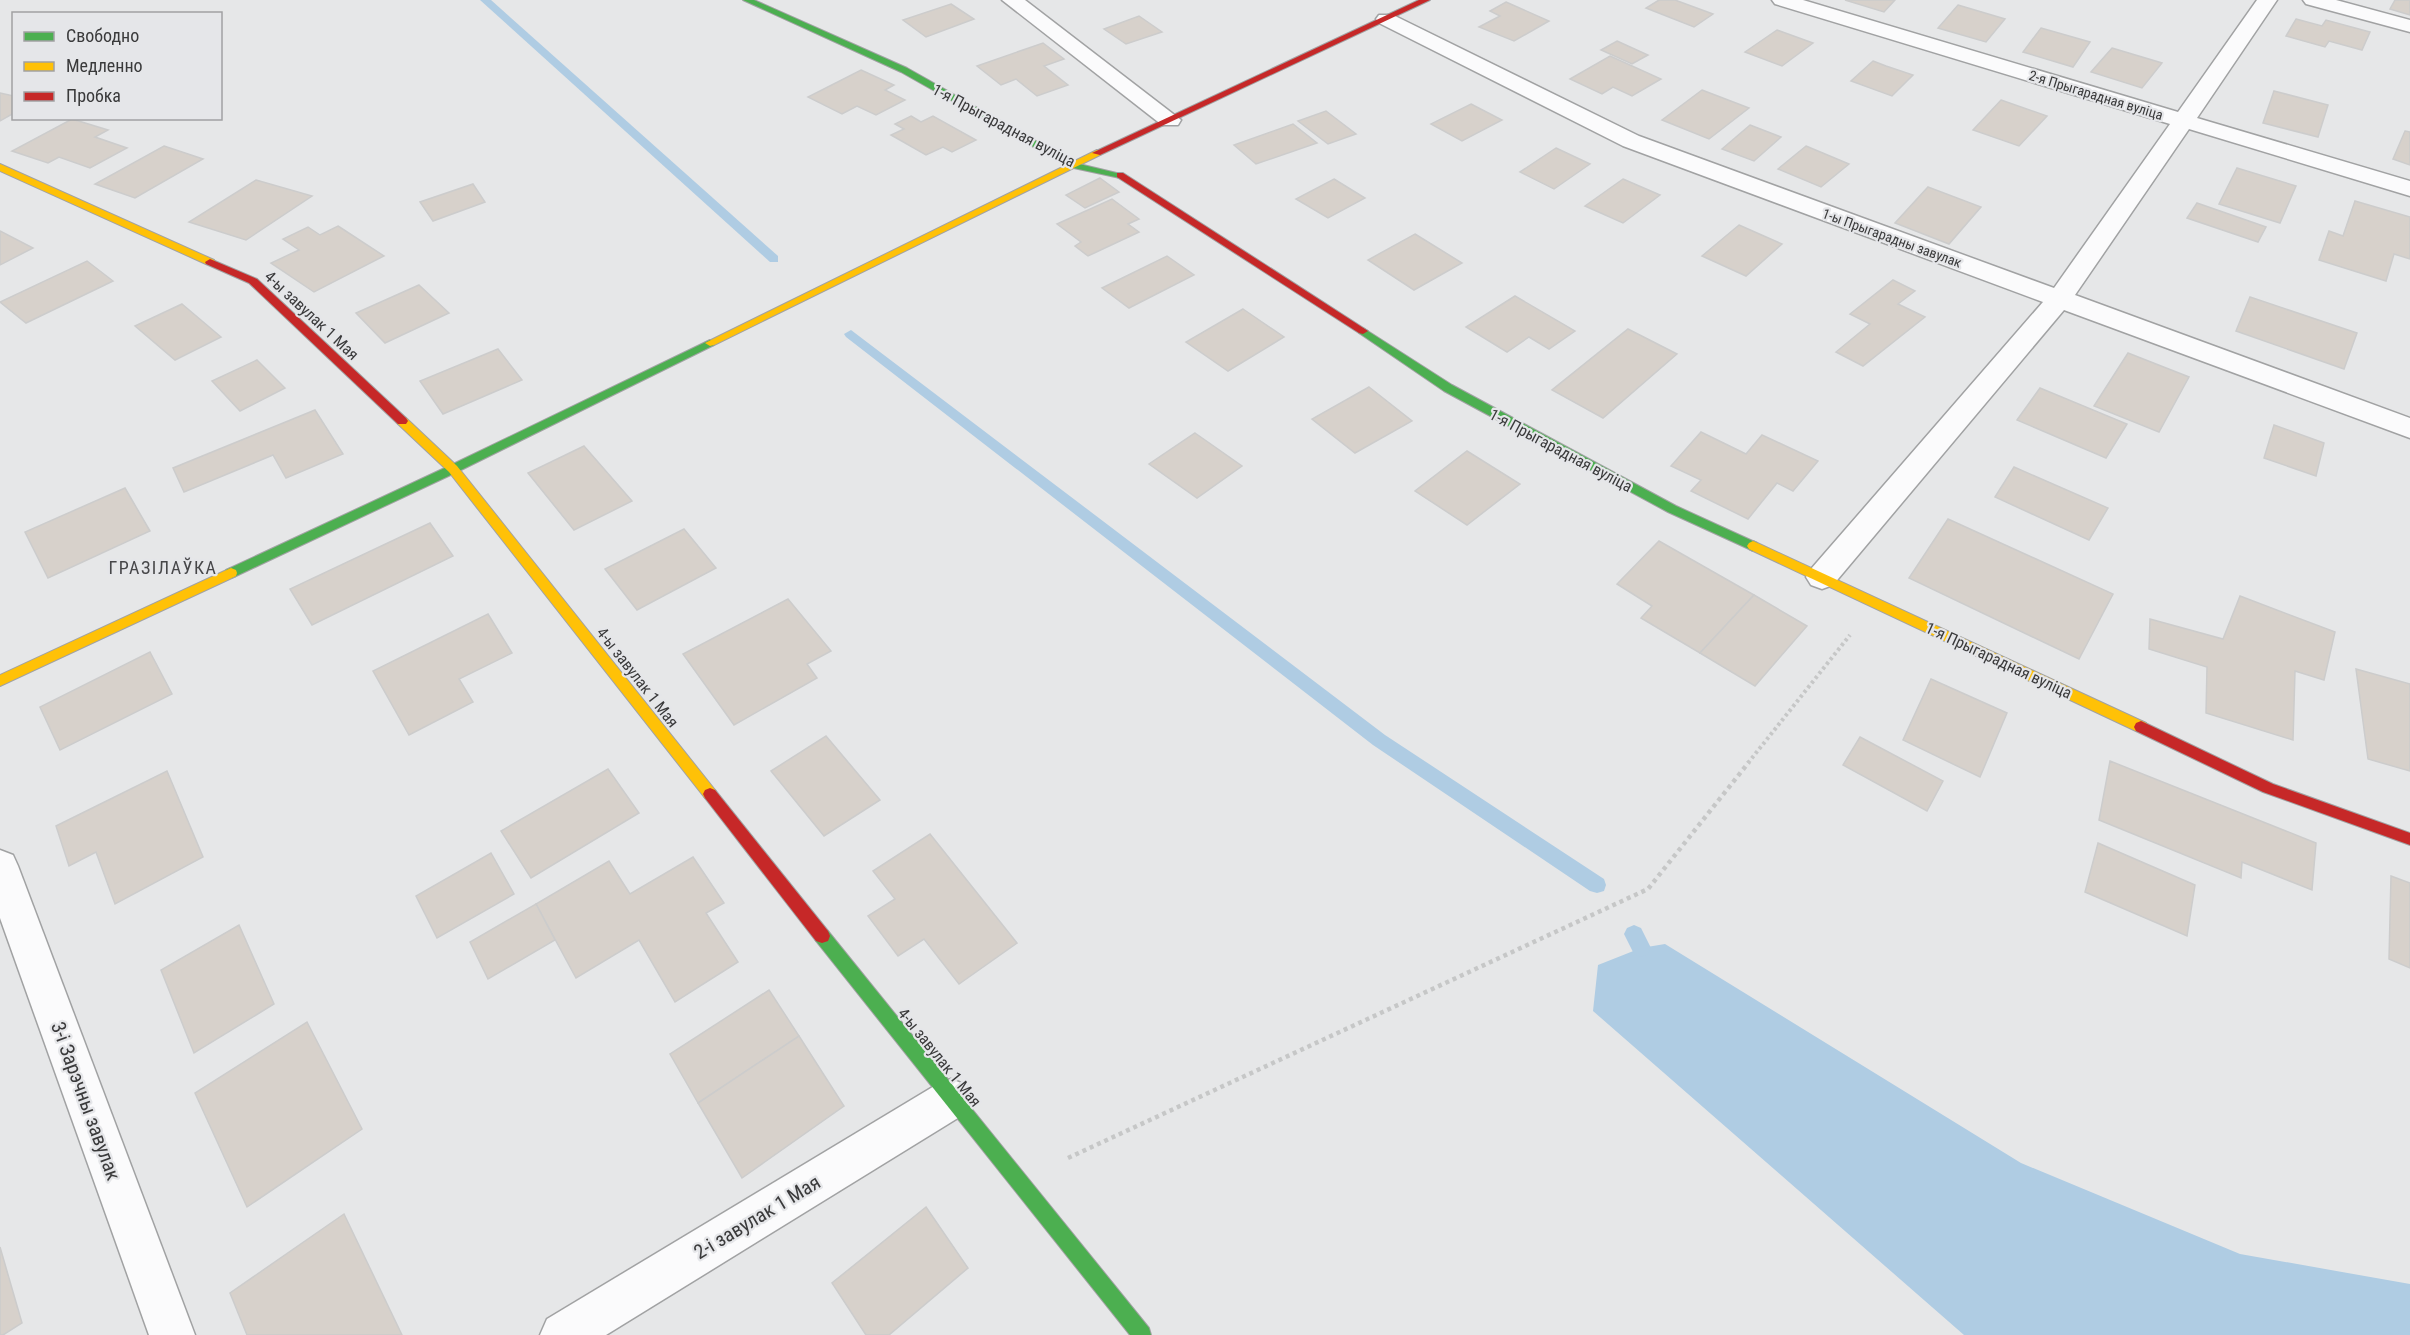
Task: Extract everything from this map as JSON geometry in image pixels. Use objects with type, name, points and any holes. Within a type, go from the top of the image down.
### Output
[{"type":"street","name":"1-я Прыгарадная вуліца","points":[[747,0],[903,70],[1072,165],[1117,173],[1296,286],[1448,388],[1672,509],[1876,601],[2268,788],[2410,839]]},
{"type":"street","points":[[1012,0],[1170,120]]},
{"type":"street","points":[[0,681],[453,469],[1072,165],[1170,120],[1396,9],[1426,0]]},
{"type":"street","name":"2-я Прыгарадная вуліца","points":[[1782,0],[2410,189]]},
{"type":"street","points":[[1822,577],[2059,300],[2267,0]]},
{"type":"street","points":[[2313,0],[2410,26]]},
{"type":"street","name":"1-ы Прыгарадны завулак","points":[[1396,9],[1631,141],[2410,428]]},
{"type":"street","name":"4-ы завулак 1 Мая","points":[[0,167],[253,281],[453,469],[951,1099],[1021,1180],[1142,1335]]},
{"type":"street","name":"3-і Зарэчны завулак","points":[[0,866],[172,1335]]},
{"type":"street","name":"2-і завулак 1 Мая","points":[[563,1335],[951,1099]]},
{"type":"path","points":[[1021,1180],[1648,889],[1876,601]]},
{"type":"water","points":[[1665,944],[2021,1163],[2240,1254],[2410,1284],[2410,1335],[1964,1335],[1593,1011],[1598,965],[1641,948]]},
{"type":"building","points":[[1659,0],[1675,0],[1713,14],[1694,27],[1646,8]]},
{"type":"building","points":[[1845,0],[1895,0],[1884,12]]},
{"type":"building","points":[[2395,0],[2410,0],[2410,15],[2390,9]]},
{"type":"building","points":[[1506,2],[1549,21],[1514,41],[1479,27],[1500,16],[1490,11]]},
{"type":"building","points":[[951,4],[974,19],[926,37],[903,20]]},
{"type":"building","points":[[1958,5],[2005,19],[1986,42],[1938,28]]},
{"type":"building","points":[[1139,16],[1162,32],[1126,44],[1104,29]]},
{"type":"building","points":[[2296,19],[2322,26],[2326,20],[2370,32],[2362,50],[2329,41],[2325,47],[2286,36]]},
{"type":"building","points":[[2041,28],[2090,42],[2073,67],[2023,52]]},
{"type":"building","points":[[1777,30],[1813,43],[1782,66],[1745,52]]},
{"type":"building","points":[[1617,41],[1648,55],[1632,64],[1601,50]]},
{"type":"building","points":[[1043,43],[1064,59],[1044,66],[1068,85],[1037,96],[1016,79],[1001,85],[977,66]]},
{"type":"building","points":[[2112,48],[2162,63],[2142,88],[2091,72]]},
{"type":"building","points":[[1610,56],[1661,79],[1632,96],[1613,87],[1602,94],[1570,79]]},
{"type":"building","points":[[1873,61],[1913,75],[1892,96],[1851,81]]},
{"type":"building","points":[[861,70],[894,85],[885,90],[905,100],[876,115],[857,106],[842,114],[808,97]]},
{"type":"building","points":[[1702,90],[1749,108],[1709,139],[1662,120]]},
{"type":"building","points":[[2274,91],[2328,105],[2318,137],[2263,123]]},
{"type":"building","points":[[0,93],[12,96],[12,114],[0,121]]},
{"type":"building","points":[[2001,100],[2047,116],[2019,146],[1973,130]]},
{"type":"building","points":[[1471,104],[1502,120],[1462,141],[1431,124]]},
{"type":"building","points":[[1326,111],[1356,134],[1328,144],[1298,121]]},
{"type":"building","points":[[911,116],[921,122],[933,116],[976,140],[952,152],[943,147],[926,155],[891,135],[904,129],[895,124]]},
{"type":"building","points":[[70,120],[108,130],[95,137],[127,148],[90,168],[59,157],[48,163],[12,151]]},
{"type":"building","points":[[1293,124],[1317,143],[1256,164],[1234,145]]},
{"type":"building","points":[[1750,125],[1781,137],[1754,161],[1722,149]]},
{"type":"building","points":[[2405,131],[2410,132],[2410,165],[2393,159]]},
{"type":"building","points":[[164,146],[203,159],[135,198],[95,184]]},
{"type":"building","points":[[1806,146],[1849,164],[1821,187],[1778,169]]},
{"type":"building","points":[[1556,148],[1590,164],[1554,189],[1520,172]]},
{"type":"building","points":[[2237,168],[2296,186],[2280,223],[2219,204]]},
{"type":"building","points":[[1100,178],[1119,192],[1085,208],[1066,195]]},
{"type":"building","points":[[1334,179],[1365,198],[1328,218],[1296,199]]},
{"type":"building","points":[[1623,179],[1660,195],[1623,223],[1585,206]]},
{"type":"building","points":[[256,180],[312,196],[246,240],[189,222]]},
{"type":"building","points":[[473,184],[485,202],[433,221],[420,202]]},
{"type":"building","points":[[1928,187],[1981,207],[1949,244],[1895,223]]},
{"type":"building","points":[[1112,199],[1139,219],[1128,224],[1139,232],[1088,256],[1075,246],[1081,242],[1057,224]]},
{"type":"building","points":[[2355,201],[2410,217],[2410,259],[2394,254],[2386,281],[2319,260],[2329,231],[2343,236]]},
{"type":"building","points":[[2197,203],[2266,227],[2258,242],[2187,218]]},
{"type":"building","points":[[1739,225],[1782,244],[1746,276],[1702,256]]},
{"type":"building","points":[[338,226],[384,256],[314,292],[271,263],[299,250],[283,239],[308,227],[320,235]]},
{"type":"building","points":[[0,231],[33,248],[0,265]]},
{"type":"building","points":[[1415,234],[1462,263],[1414,290],[1368,260]]},
{"type":"building","points":[[1167,256],[1194,275],[1129,308],[1102,288]]},
{"type":"building","points":[[87,261],[113,281],[26,323],[0,302]]},
{"type":"building","points":[[1893,280],[1915,291],[1898,304],[1925,317],[1863,366],[1836,352],[1870,324],[1850,314]]},
{"type":"building","points":[[419,285],[449,313],[385,343],[356,313]]},
{"type":"building","points":[[1515,296],[1575,331],[1549,349],[1529,337],[1507,352],[1466,327]]},
{"type":"building","points":[[2250,297],[2357,333],[2344,369],[2236,331]]},
{"type":"building","points":[[182,304],[221,337],[175,360],[135,326]]},
{"type":"building","points":[[1243,309],[1284,337],[1228,371],[1186,342]]},
{"type":"building","points":[[1628,329],[1677,354],[1603,418],[1552,390]]},
{"type":"building","points":[[498,349],[522,380],[443,414],[420,381]]},
{"type":"building","points":[[2128,353],[2189,377],[2159,432],[2094,406]]},
{"type":"building","points":[[257,360],[285,388],[240,411],[212,381]]},
{"type":"building","points":[[1369,387],[1412,421],[1355,453],[1312,419]]},
{"type":"building","points":[[2040,388],[2127,424],[2106,458],[2017,420]]},
{"type":"building","points":[[315,410],[343,454],[286,478],[273,455],[184,492],[173,468]]},
{"type":"building","points":[[2274,425],[2324,443],[2316,476],[2264,458]]},
{"type":"building","points":[[1701,432],[1746,454],[1762,435],[1818,461],[1793,491],[1777,483],[1748,519],[1691,491],[1701,480],[1671,466]]},
{"type":"building","points":[[1195,433],[1242,466],[1197,498],[1149,464]]},
{"type":"building","points":[[584,446],[632,501],[574,530],[528,473]]},
{"type":"building","points":[[1467,451],[1520,484],[1467,525],[1415,491]]},
{"type":"building","points":[[2014,467],[2108,508],[2089,540],[1995,497]]},
{"type":"building","points":[[125,488],[150,531],[48,578],[25,532]]},
{"type":"building","points":[[1948,519],[2113,594],[2079,659],[1909,578]]},
{"type":"building","points":[[430,523],[453,556],[312,625],[290,589]]},
{"type":"building","points":[[684,529],[716,568],[637,610],[605,569]]},
{"type":"building","points":[[1659,541],[1754,595],[1700,653],[1641,618],[1652,606],[1617,584]]},
{"type":"building","points":[[1754,595],[1807,626],[1755,686],[1700,653]]},
{"type":"building","points":[[2240,596],[2335,632],[2324,680],[2295,671],[2293,740],[2206,713],[2207,667],[2149,649],[2150,619],[2223,639]]},
{"type":"building","points":[[788,599],[831,651],[807,664],[817,678],[734,725],[683,654]]},
{"type":"building","points":[[488,614],[512,653],[459,679],[473,702],[409,735],[373,671]]},
{"type":"building","points":[[150,652],[172,694],[60,750],[40,707]]},
{"type":"building","points":[[2356,669],[2410,684],[2410,771],[2368,759]]},
{"type":"building","points":[[1931,679],[2007,713],[1980,777],[1903,740]]},
{"type":"building","points":[[826,736],[880,800],[824,836],[771,771]]},
{"type":"building","points":[[1860,737],[1943,781],[1927,811],[1843,765]]},
{"type":"building","points":[[2110,761],[2316,843],[2312,890],[2242,862],[2241,878],[2099,820]]},
{"type":"building","points":[[608,769],[639,813],[531,878],[501,831]]},
{"type":"building","points":[[167,771],[203,857],[115,904],[96,852],[69,866],[56,826]]},
{"type":"building","points":[[930,834],[1017,943],[959,984],[924,939],[898,956],[868,916],[895,899],[873,871]]},
{"type":"building","points":[[2098,843],[2195,885],[2187,936],[2085,892]]},
{"type":"building","points":[[491,853],[514,894],[437,938],[416,896]]},
{"type":"building","points":[[693,857],[724,903],[706,913],[738,962],[675,1002],[639,940],[576,978],[536,904],[609,861],[630,894]]},
{"type":"building","points":[[2391,876],[2410,883],[2410,968],[2389,959]]},
{"type":"building","points":[[536,904],[555,940],[488,979],[470,942]]},
{"type":"building","points":[[239,925],[274,1004],[194,1053],[161,970]]},
{"type":"building","points":[[769,990],[799,1036],[698,1103],[670,1054]]},
{"type":"building","points":[[307,1022],[362,1129],[247,1207],[195,1093]]},
{"type":"building","points":[[799,1036],[844,1106],[742,1178],[698,1103]]},
{"type":"building","points":[[926,1207],[968,1268],[889,1335],[866,1335],[832,1283]]},
{"type":"building","points":[[344,1214],[402,1335],[247,1335],[230,1293]]},
{"type":"building","points":[[0,1247],[22,1323],[3,1335],[0,1335]]},
{"type":"waterway","points":[[485,0],[774,259]]},
{"type":"waterway","points":[[851,334],[1379,740],[1597,885]]},
{"type":"waterway","points":[[1634,934],[1641,948]]},
{"type":"traffic: fast","points":[[747,0],[904,70],[1072,165],[1120,175]]},
{"type":"traffic: fast","points":[[1363,331],[1448,388],[1672,509],[1753,546]]},
{"type":"traffic: fast","points":[[231,573],[453,469],[710,343]]},
{"type":"traffic: fast","points":[[822,936],[1142,1335]]},
{"type":"traffic: slow","points":[[710,343],[1097,153]]},
{"type":"traffic: slow","points":[[0,167],[210,262]]},
{"type":"traffic: slow","points":[[402,421],[453,469],[710,794]]},
{"type":"traffic: slow","points":[[1753,546],[2141,727]]},
{"type":"traffic: slow","points":[[0,681],[231,573]]},
{"type":"traffic: jam","points":[[1097,153],[1426,0]]},
{"type":"traffic: jam","points":[[1120,175],[1363,331]]},
{"type":"traffic: jam","points":[[210,262],[253,281],[402,421]]},
{"type":"traffic: jam","points":[[2141,727],[2268,788],[2410,839]]},
{"type":"traffic: jam","points":[[710,794],[822,936]]},
{"type":"district","name":"ГРАЗІЛАЎКА","points":[[163,568]]}]
